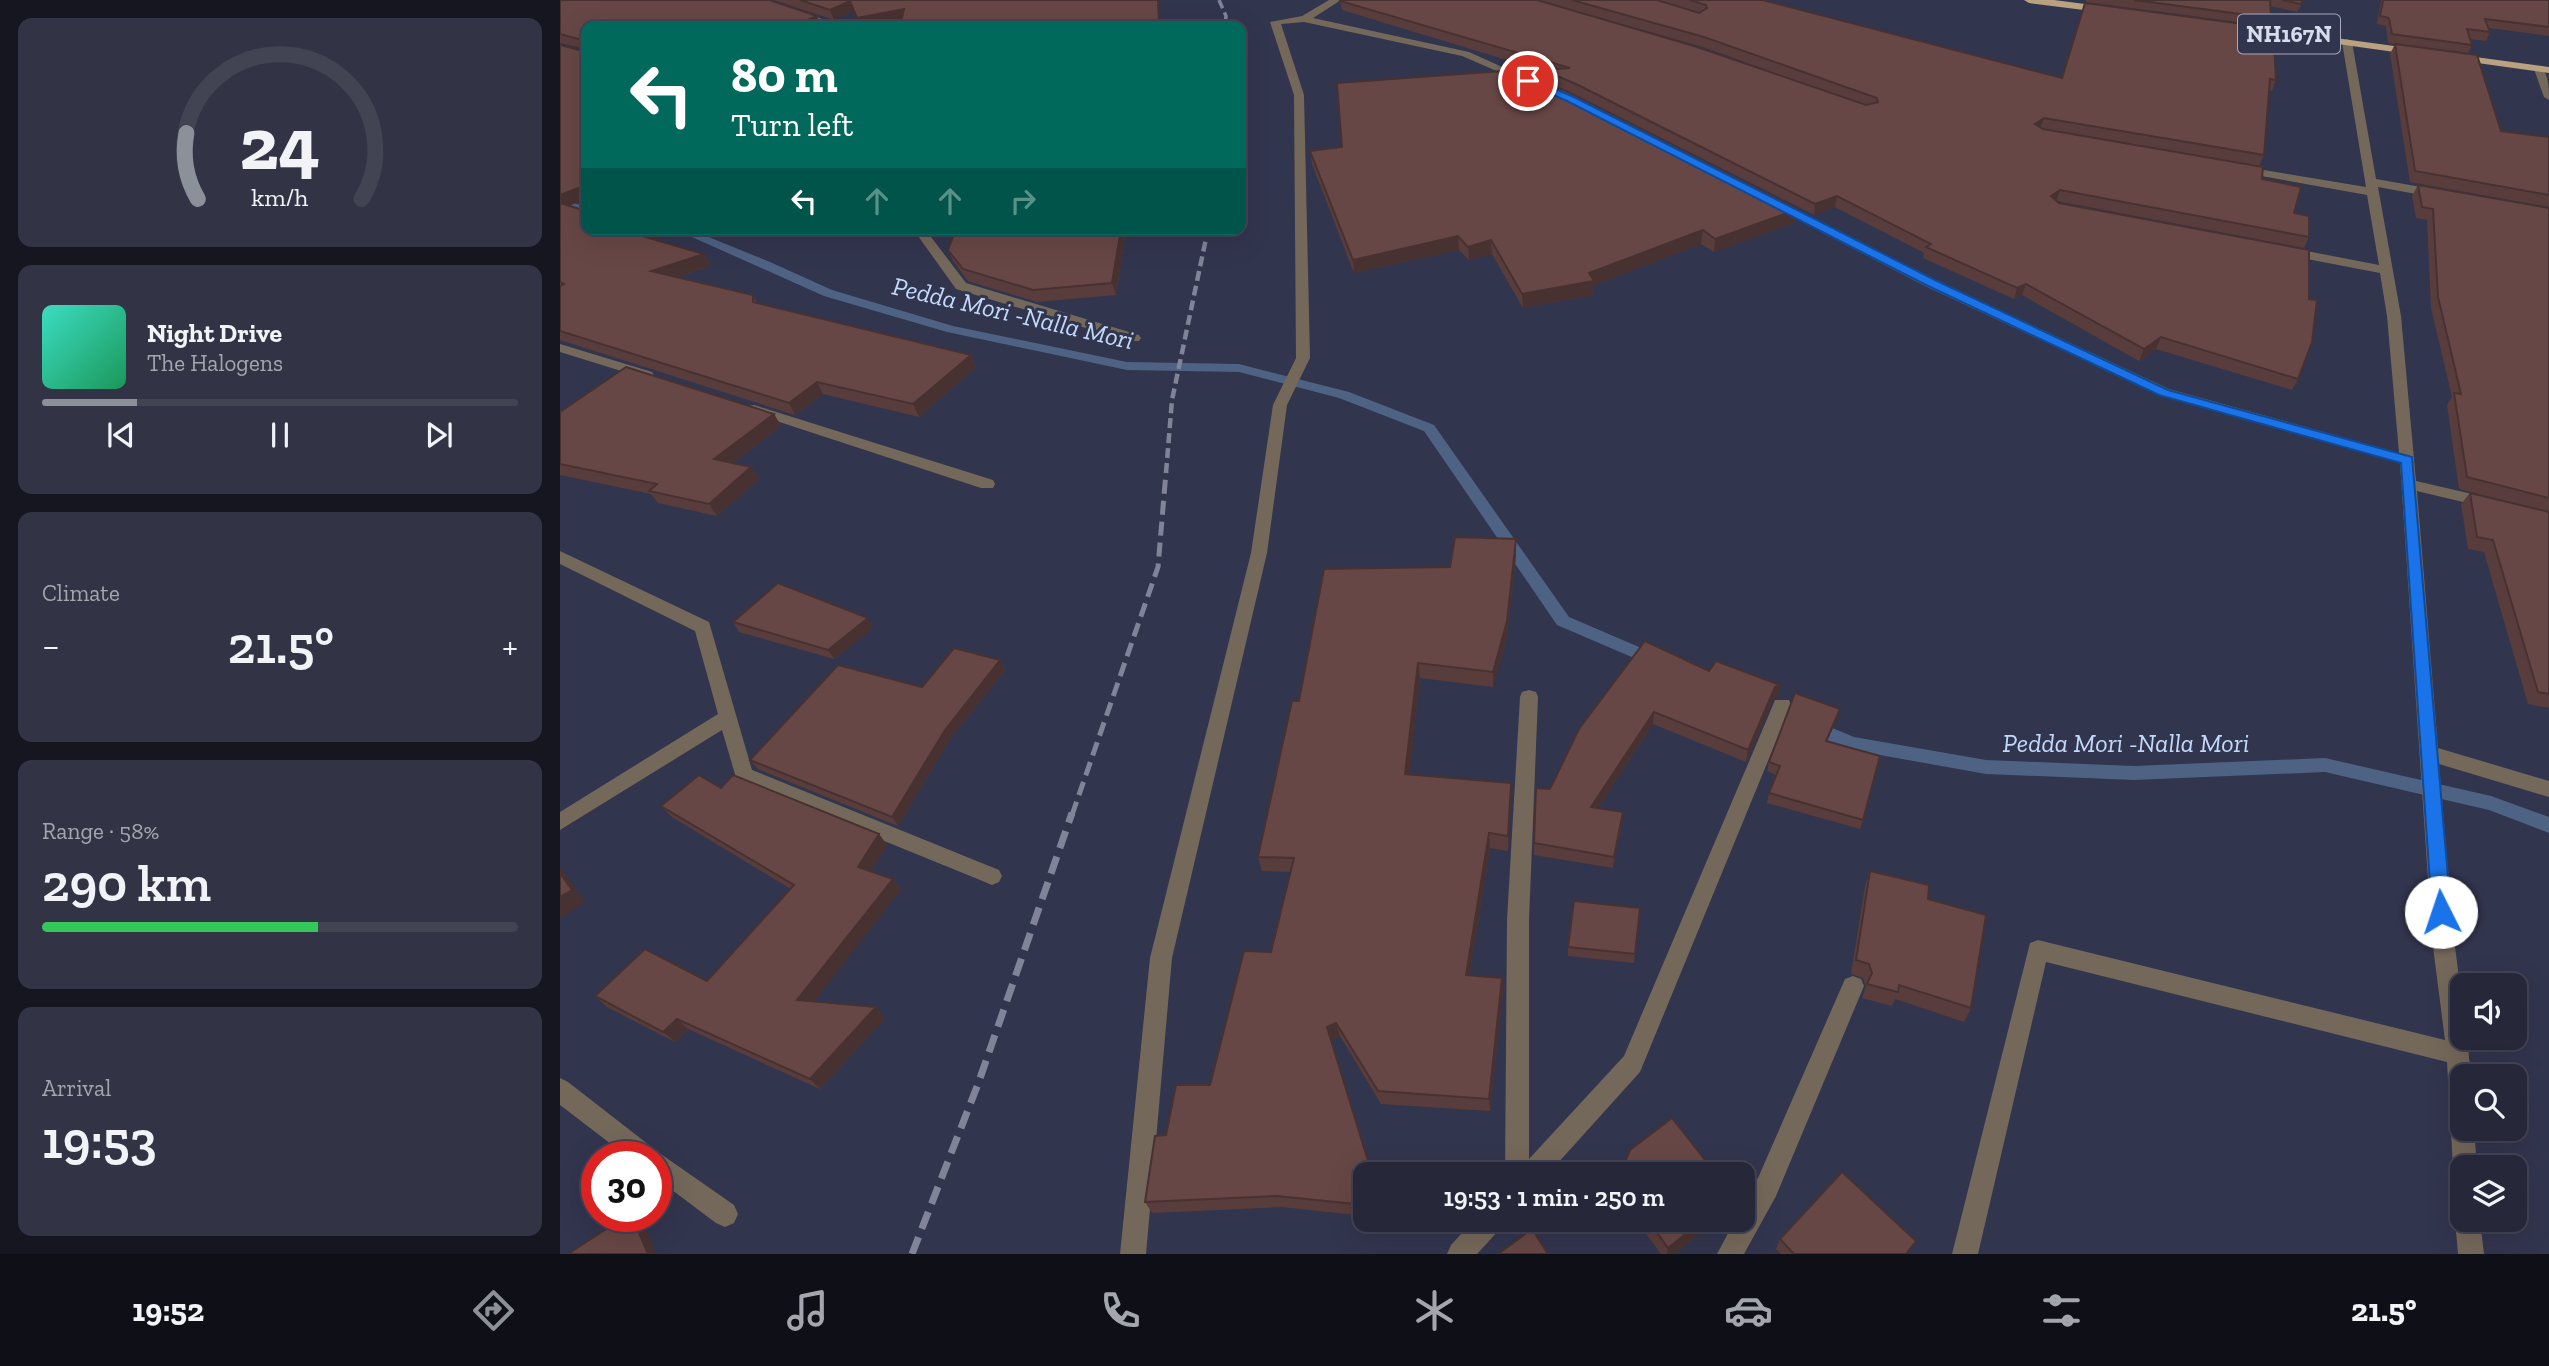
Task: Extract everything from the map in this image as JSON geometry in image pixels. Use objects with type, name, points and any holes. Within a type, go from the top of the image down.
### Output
[{"type":"highway","points":[[2029,0],[2115,11]]},
{"type":"highway","name":"NH167N","points":[[2238,27],[2423,53]]},
{"type":"highway","points":[[2435,54],[2544,70]]},
{"type":"street","points":[[756,0],[822,21]]},
{"type":"street","points":[[1304,19],[1336,0]]},
{"type":"street","points":[[1133,1254],[1161,958],[1259,553],[1280,405],[1303,358],[1299,95],[1275,22],[1304,19],[1465,54],[1535,84]]},
{"type":"street","points":[[2347,42],[2394,316],[2443,939],[2459,1064]]},
{"type":"street","points":[[2544,70],[2549,97]]},
{"type":"street","points":[[2227,167],[2454,197]]},
{"type":"street","points":[[1758,195],[1930,283],[2164,393],[2407,460]]},
{"type":"street","points":[[923,235],[961,286],[1134,338]]},
{"type":"street","points":[[2276,249],[2386,270]]},
{"type":"street","points":[[560,348],[658,379]]},
{"type":"street","points":[[745,407],[987,484]]},
{"type":"street","points":[[2409,484],[2498,505]]},
{"type":"street","points":[[560,557],[702,626],[744,775],[992,876]]},
{"type":"street","points":[[1517,1162],[1518,920],[1529,697]]},
{"type":"street","points":[[1543,1162],[1632,1064],[1782,705]]},
{"type":"street","points":[[560,822],[728,717]]},
{"type":"street","points":[[2429,753],[2549,789]]},
{"type":"street","points":[[1965,1254],[2038,950],[2458,1054]]},
{"type":"street","points":[[1730,1254],[1767,1187],[1853,986]]},
{"type":"street","points":[[560,1090],[627,1141]]},
{"type":"street","points":[[672,1175],[725,1214]]},
{"type":"street","points":[[1460,1254],[1480,1232]]},
{"type":"street","points":[[2469,1232],[2471,1254]]},
{"type":"building","points":[[560,0],[769,0],[817,16],[805,21],[581,21],[581,40],[560,34]]},
{"type":"building","points":[[800,0],[1158,0],[1159,21],[901,21],[904,9],[857,18],[850,1],[830,10]]},
{"type":"building","points":[[1341,0],[1537,0],[1694,46],[1866,105],[1878,102],[1877,98],[1704,37],[1572,0],[1657,0],[1699,13],[1707,8],[1706,5],[1690,0],[1763,0],[2062,78],[2085,3],[2273,28],[2276,80],[2270,79],[2264,155],[2044,118],[2035,124],[2043,129],[2263,167],[2262,179],[2301,187],[2294,213],[2309,216],[2309,237],[2060,190],[2051,196],[2059,203],[2309,250],[2309,299],[2317,300],[2312,342],[2298,379],[2161,337],[2144,349],[2026,284],[2017,288],[1926,247],[1931,244],[1837,196],[1815,204],[1543,70],[1570,68]]},
{"type":"building","points":[[2134,0],[2270,0],[2271,18]]},
{"type":"building","points":[[2282,0],[2303,0],[2301,4]]},
{"type":"building","points":[[2383,0],[2549,0],[2549,27],[2485,19],[2490,32],[2467,29],[2472,45],[2392,34],[2389,18],[2380,16]]},
{"type":"building","points":[[2395,44],[2477,55],[2501,131],[2549,137],[2549,195],[2415,171]]},
{"type":"building","points":[[560,45],[581,48],[581,187],[560,195]]},
{"type":"building","points":[[1517,70],[1566,91],[1798,209],[1715,239],[1703,230],[1589,273],[1594,281],[1522,294],[1491,240],[1468,247],[1458,236],[1353,260],[1310,151],[1342,147],[1337,83]]},
{"type":"building","points":[[2418,185],[2549,208],[2549,498],[2467,477],[2454,393],[2461,394],[2438,297],[2433,209],[2422,207]]},
{"type":"building","points":[[560,203],[581,209],[581,235],[648,235],[645,237],[704,254],[651,271],[753,295],[753,302],[971,355],[913,404],[817,382],[789,403],[560,331],[560,286],[564,284],[560,282]]},
{"type":"building","points":[[954,235],[1120,235],[1112,283],[1033,290],[963,269],[948,250]]},
{"type":"building","points":[[626,367],[774,414],[714,459],[751,467],[709,504],[649,491],[657,484],[560,464],[560,412]]},
{"type":"building","points":[[2470,493],[2549,512],[2549,694],[2538,692],[2493,540],[2477,537]]},
{"type":"building","points":[[1455,537],[1516,539],[1507,621],[1493,672],[1418,663],[1405,774],[1511,783],[1508,836],[1489,833],[1466,975],[1502,978],[1489,1099],[1378,1091],[1336,1023],[1327,1027],[1368,1162],[1353,1162],[1353,1204],[1277,1196],[1145,1202],[1155,1136],[1166,1135],[1176,1085],[1210,1085],[1244,951],[1271,952],[1294,858],[1258,857],[1292,701],[1299,701],[1324,569],[1450,567]]},
{"type":"building","points":[[778,583],[868,618],[828,650],[733,622]]},
{"type":"building","points":[[1645,641],[1709,671],[1716,661],[1780,685],[1775,687],[1748,750],[1654,712],[1591,807],[1623,812],[1614,857],[1534,843],[1536,788],[1550,789],[1579,729]]},
{"type":"building","points":[[954,648],[1000,660],[945,730],[892,817],[750,760],[838,665],[922,687]]},
{"type":"building","points":[[1795,693],[1840,709],[1826,741],[1880,756],[1863,820],[1769,793],[1780,766],[1769,762]]},
{"type":"building","points":[[699,775],[721,788],[733,775],[879,834],[858,867],[893,879],[797,1000],[876,1007],[810,1079],[677,1019],[663,1032],[595,996],[645,949],[707,981],[794,885],[661,806]]},
{"type":"building","points":[[1870,871],[1929,885],[1928,899],[1986,915],[1971,1008],[1899,985],[1898,992],[1867,984],[1872,973],[1869,964],[1856,960]]},
{"type":"building","points":[[560,873],[572,890],[560,897]]},
{"type":"building","points":[[1574,901],[1640,908],[1635,954],[1568,947]]},
{"type":"building","points":[[1672,1118],[1707,1162],[1625,1162],[1630,1150]]},
{"type":"building","points":[[1842,1172],[1916,1241],[1906,1254],[1794,1254],[1780,1239]]},
{"type":"building","points":[[602,1232],[639,1232],[648,1254],[568,1254]]},
{"type":"building","points":[[1528,1232],[1534,1232],[1548,1254],[1498,1254]]},
{"type":"building","points":[[1657,1232],[1688,1232],[1668,1248]]},
{"type":"waterway","name":"Pedda Mori -Nalla Mori","points":[[560,199],[574,207],[581,208]]},
{"type":"waterway","name":"Pedda Mori -Nalla Mori","points":[[694,235],[828,293],[951,329],[1127,366],[1239,368],[1344,395],[1429,428],[1563,621],[1654,660]]},
{"type":"waterway","name":"Pedda Mori -Nalla Mori","points":[[1813,727],[1852,743],[1986,767],[2134,773],[2325,765],[2491,803],[2549,825]]},
{"type":"railway","points":[[1219,0],[1226,21]]},
{"type":"railway","points":[[1166,473],[1172,400],[1207,235]]},
{"type":"railway","points":[[1072,815],[1158,567],[1166,472]]},
{"type":"railway","points":[[912,1254],[978,1084],[1072,813]]},
{"type":"route","points":[[1528,81],[1571,99],[1930,283],[2164,393],[2407,460],[2441,912]]}]
